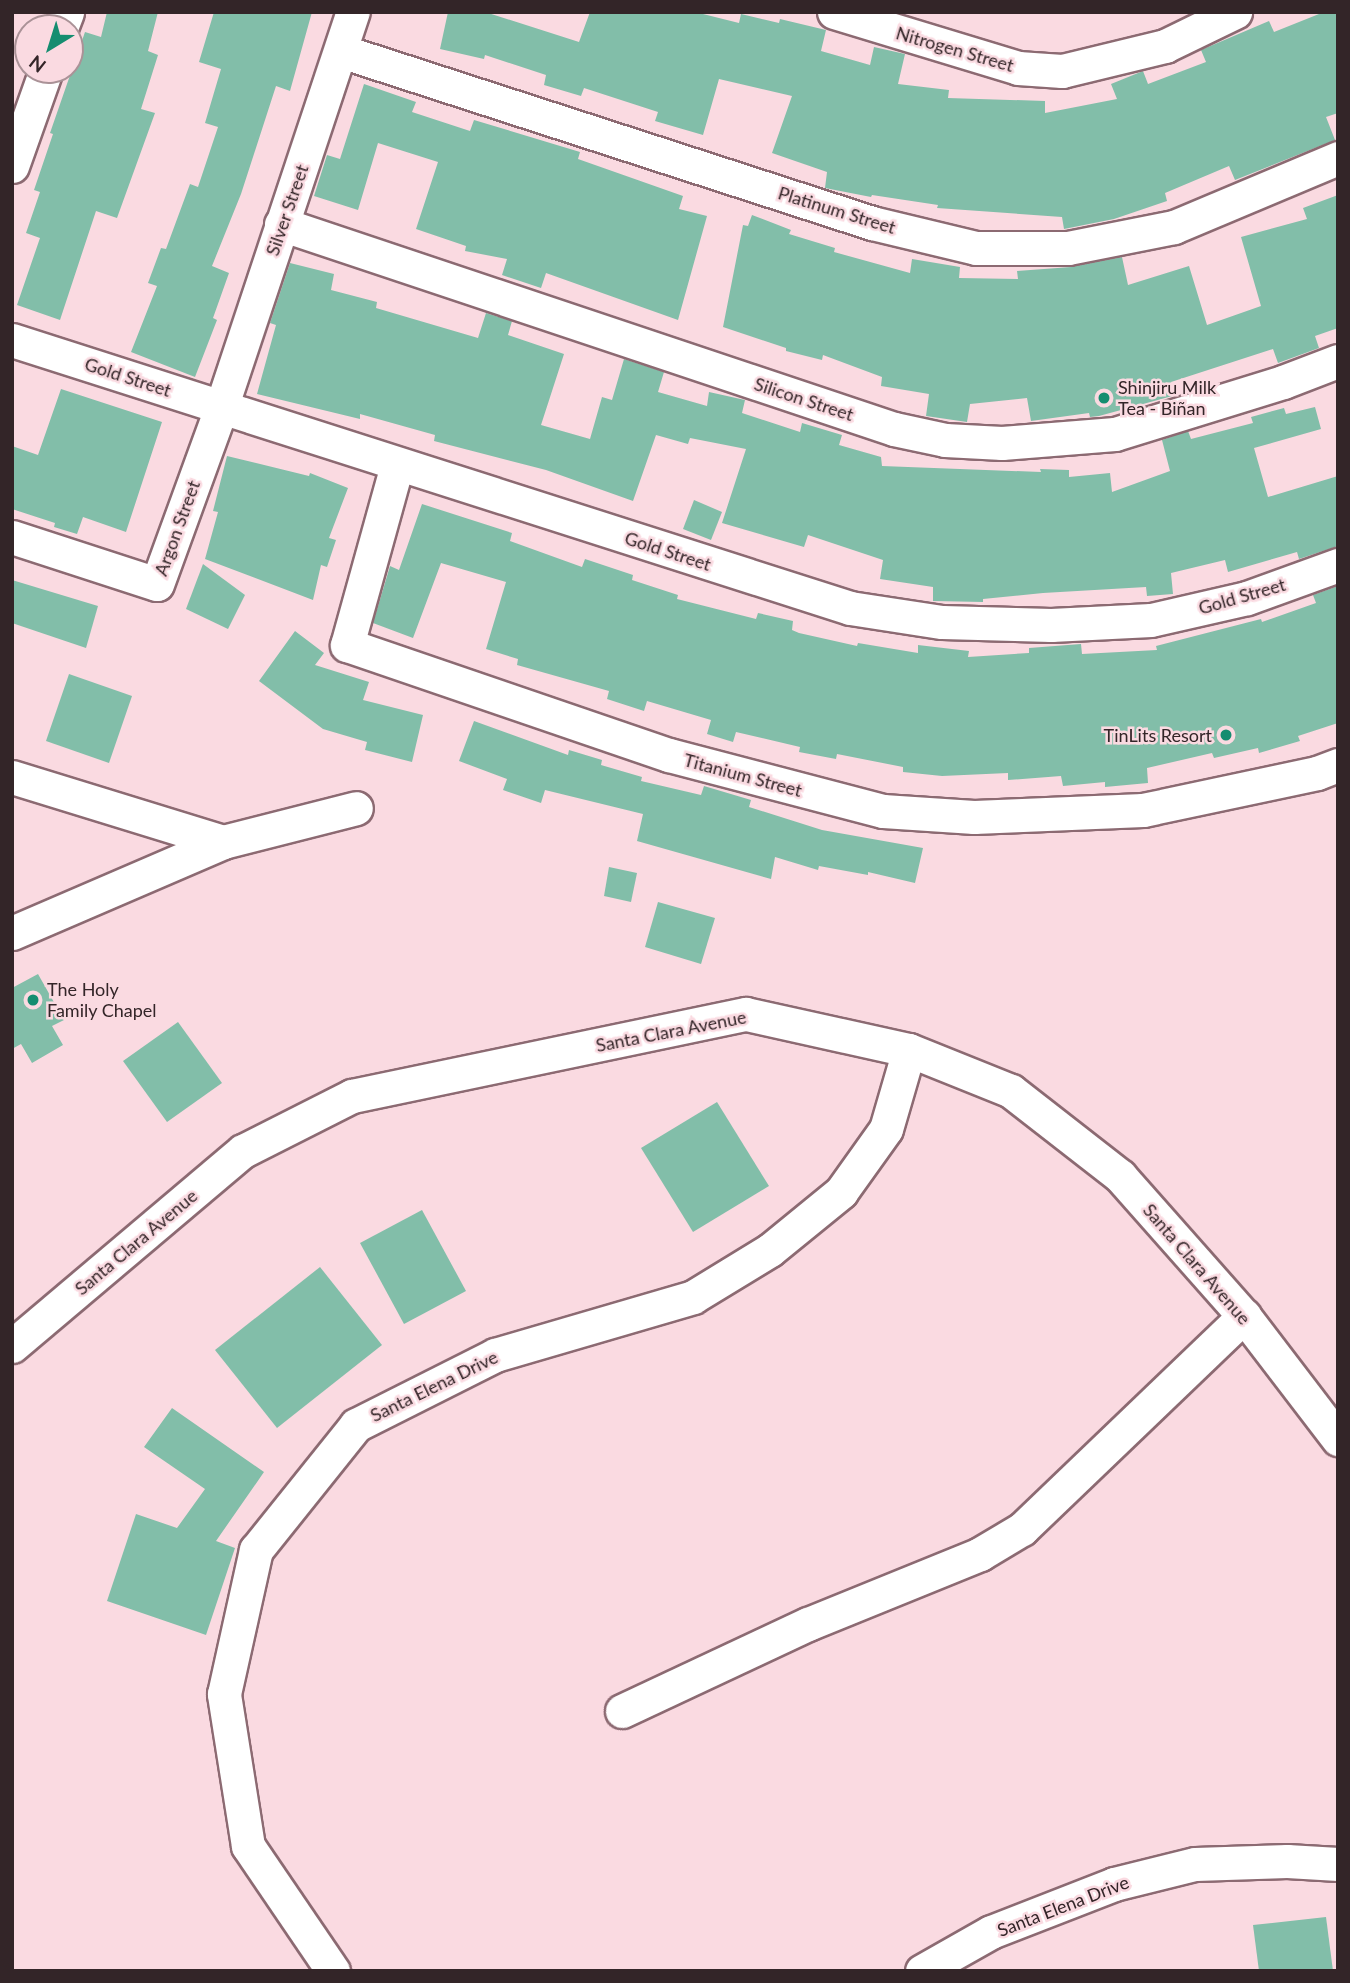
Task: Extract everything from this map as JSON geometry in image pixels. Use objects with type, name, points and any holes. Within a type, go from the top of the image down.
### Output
[{"type":"street","name":"Silver Street","points":[[221,408],[353,12]]},
{"type":"street","name":"Nitrogen Street","points":[[834,12],[1018,68],[1062,71],[1166,46],[1235,12]]},
{"type":"street","name":"Platinum Street","points":[[341,51],[872,222],[976,248],[1068,248],[1174,227],[1338,158]]},
{"type":"street","points":[[12,166],[42,84]]},
{"type":"street","name":"Silicon Street","points":[[281,225],[894,429],[945,440],[1002,443],[1115,434],[1283,382],[1338,361]]},
{"type":"street","name":"Gold Street","points":[[12,340],[850,608],[942,622],[1051,625],[1151,620],[1247,598],[1338,565]]},
{"type":"street","name":"Argon Street","points":[[12,537],[157,584],[221,408]]},
{"type":"street","name":"Titanium Street","points":[[397,465],[347,645],[669,755],[884,811],[974,817],[1143,810],[1317,773],[1338,765]]},
{"type":"street","points":[[13,777],[223,842]]},
{"type":"street","points":[[12,933],[223,842],[356,808]]},
{"type":"street","name":"Santa Clara Avenue","points":[[12,1346],[243,1151],[352,1096],[746,1014],[909,1050],[1011,1091],[1120,1177],[1244,1316],[1338,1439]]},
{"type":"street","name":"Santa Elena Drive","points":[[333,1971],[248,1846],[224,1694],[256,1550],[356,1425],[495,1355],[693,1297],[771,1250],[841,1192],[886,1129],[909,1050]]},
{"type":"street","points":[[622,1711],[808,1624],[980,1554],[1022,1530],[1244,1316]]},
{"type":"street","name":"Santa Elena Drive","points":[[922,1971],[992,1932],[1114,1884],[1195,1864],[1287,1861],[1338,1864]]},
{"type":"building","points":[[107,12],[158,12],[148,51],[158,55],[141,109],[155,113],[117,218],[96,211],[60,320],[17,305],[40,238],[26,233],[40,192],[34,190],[67,84],[84,84],[85,32],[101,37]]},
{"type":"building","points":[[214,12],[312,12],[290,91],[276,86],[241,194],[212,266],[229,273],[213,318],[217,320],[195,377],[131,352],[157,286],[148,283],[161,248],[166,249],[190,184],[198,187],[218,127],[205,123],[221,69],[199,62]]},
{"type":"building","points":[[448,12],[485,12],[579,42],[590,12],[695,12],[739,23],[741,14],[779,23],[780,19],[826,30],[821,51],[870,65],[874,47],[905,54],[898,84],[949,90],[948,98],[1045,101],[1045,113],[1117,99],[1111,84],[1143,71],[1148,84],[1206,62],[1201,50],[1269,21],[1274,32],[1324,12],[1338,12],[1338,113],[1326,117],[1335,140],[1235,180],[1229,166],[1165,193],[1167,201],[1114,219],[1064,229],[1062,217],[937,208],[938,205],[825,188],[827,172],[772,153],[792,96],[719,79],[703,135],[655,121],[658,112],[584,88],[581,96],[544,85],[546,75],[485,55],[484,59],[440,49]]},
{"type":"building","points":[[364,84],[416,102],[412,112],[470,131],[474,120],[580,152],[578,159],[683,196],[679,209],[707,216],[678,320],[546,273],[541,288],[502,275],[507,259],[465,251],[466,246],[416,229],[438,162],[378,143],[358,210],[314,196],[327,155],[340,159]]},
{"type":"building","points":[[1338,195],[1338,328],[1315,336],[1319,348],[1278,363],[1273,349],[1171,382],[1176,395],[1099,416],[1090,417],[1089,413],[1031,421],[1027,398],[970,404],[967,422],[926,416],[929,394],[881,386],[882,377],[823,355],[822,360],[786,351],[786,348],[723,327],[743,225],[748,226],[752,215],[791,230],[789,234],[835,248],[834,252],[910,273],[912,259],[960,267],[959,278],[1018,279],[1017,271],[1071,267],[1122,257],[1128,285],[1189,266],[1207,325],[1261,306],[1241,237],[1307,219],[1303,208]]},
{"type":"building","points":[[290,263],[334,274],[331,290],[377,302],[376,308],[478,338],[486,313],[512,321],[508,335],[564,354],[541,425],[590,439],[602,397],[612,400],[624,359],[664,372],[658,392],[707,406],[709,392],[745,400],[742,413],[800,432],[802,423],[842,435],[839,445],[881,457],[882,466],[1041,472],[1040,469],[1069,470],[1069,477],[1110,473],[1112,492],[1170,471],[1162,440],[1188,431],[1191,439],[1253,423],[1251,417],[1284,408],[1286,414],[1315,407],[1321,429],[1254,448],[1268,497],[1338,476],[1338,546],[1299,559],[1297,552],[1228,572],[1225,560],[1171,573],[1173,594],[1147,596],[1146,587],[1043,593],[983,599],[983,602],[933,601],[933,587],[880,579],[883,560],[808,535],[804,547],[722,523],[746,449],[690,438],[688,444],[656,435],[633,501],[546,470],[434,441],[435,435],[360,414],[360,419],[257,394],[276,325],[270,323]]},
{"type":"building","points":[[61,389],[162,422],[126,532],[83,517],[77,534],[54,527],[55,523],[12,509],[12,446],[38,455]]},
{"type":"building","points":[[227,456],[309,476],[310,473],[348,488],[329,538],[336,540],[327,567],[321,565],[313,600],[205,559],[218,512],[213,511]]},
{"type":"building","points":[[694,500],[722,512],[711,540],[683,529]]},
{"type":"building","points":[[422,504],[512,533],[510,541],[582,567],[585,559],[633,575],[632,580],[678,595],[677,599],[756,619],[758,613],[793,621],[792,630],[799,633],[857,646],[858,643],[918,653],[918,645],[969,651],[968,657],[1029,653],[1029,648],[1081,644],[1082,654],[1157,650],[1156,646],[1261,619],[1262,622],[1316,603],[1313,595],[1338,586],[1338,723],[1298,736],[1300,741],[1259,753],[1258,748],[1214,758],[1212,753],[1147,768],[1148,783],[1105,787],[1105,782],[1063,786],[1061,776],[1008,780],[1008,773],[942,776],[903,772],[903,767],[837,754],[836,759],[799,752],[800,747],[736,732],[733,742],[707,734],[711,720],[647,701],[644,711],[607,699],[609,691],[517,665],[518,659],[486,649],[506,582],[441,563],[413,638],[373,623],[390,566],[399,570]]},
{"type":"building","points":[[203,564],[245,595],[228,629],[186,609]]},
{"type":"building","points":[[12,580],[98,606],[86,648],[12,623]]},
{"type":"building","points":[[295,631],[324,653],[315,665],[369,682],[363,700],[423,715],[412,762],[365,750],[367,742],[323,729],[259,681]]},
{"type":"building","points":[[69,674],[132,696],[109,763],[46,741]]},
{"type":"building","points":[[474,721],[568,755],[569,750],[602,760],[601,765],[642,777],[641,781],[701,795],[704,786],[751,800],[749,807],[822,830],[923,848],[915,883],[868,872],[868,875],[819,866],[818,870],[775,857],[771,879],[637,841],[643,814],[545,790],[541,803],[503,790],[507,779],[459,761]]},
{"type":"building","points":[[609,867],[637,873],[631,902],[604,896]]},
{"type":"building","points":[[658,902],[715,918],[701,964],[645,947]]},
{"type":"building","name":"The Holy Family Chapel","points":[[38,974],[64,1020],[52,1026],[63,1045],[32,1063],[21,1044],[12,1049],[12,988]]},
{"type":"building","points":[[178,1022],[222,1083],[167,1122],[123,1061]]},
{"type":"building","points":[[717,1102],[769,1186],[693,1232],[641,1148]]},
{"type":"building","points":[[422,1210],[466,1291],[404,1324],[360,1243]]},
{"type":"building","points":[[320,1267],[382,1345],[277,1428],[215,1350]]},
{"type":"building","points":[[172,1408],[264,1472],[216,1541],[235,1548],[206,1635],[107,1601],[136,1514],[177,1528],[205,1489],[144,1447]]},
{"type":"building","points":[[1326,1917],[1333,1971],[1259,1971],[1253,1925]]},
{"type":"place","name":"Shinjiru Milk Tea - Biñan","points":[[1104,398]]},
{"type":"place","name":"TinLits Resort","points":[[1226,735]]},
{"type":"place","name":"The Holy Family Chapel","points":[[33,1000]]}]
